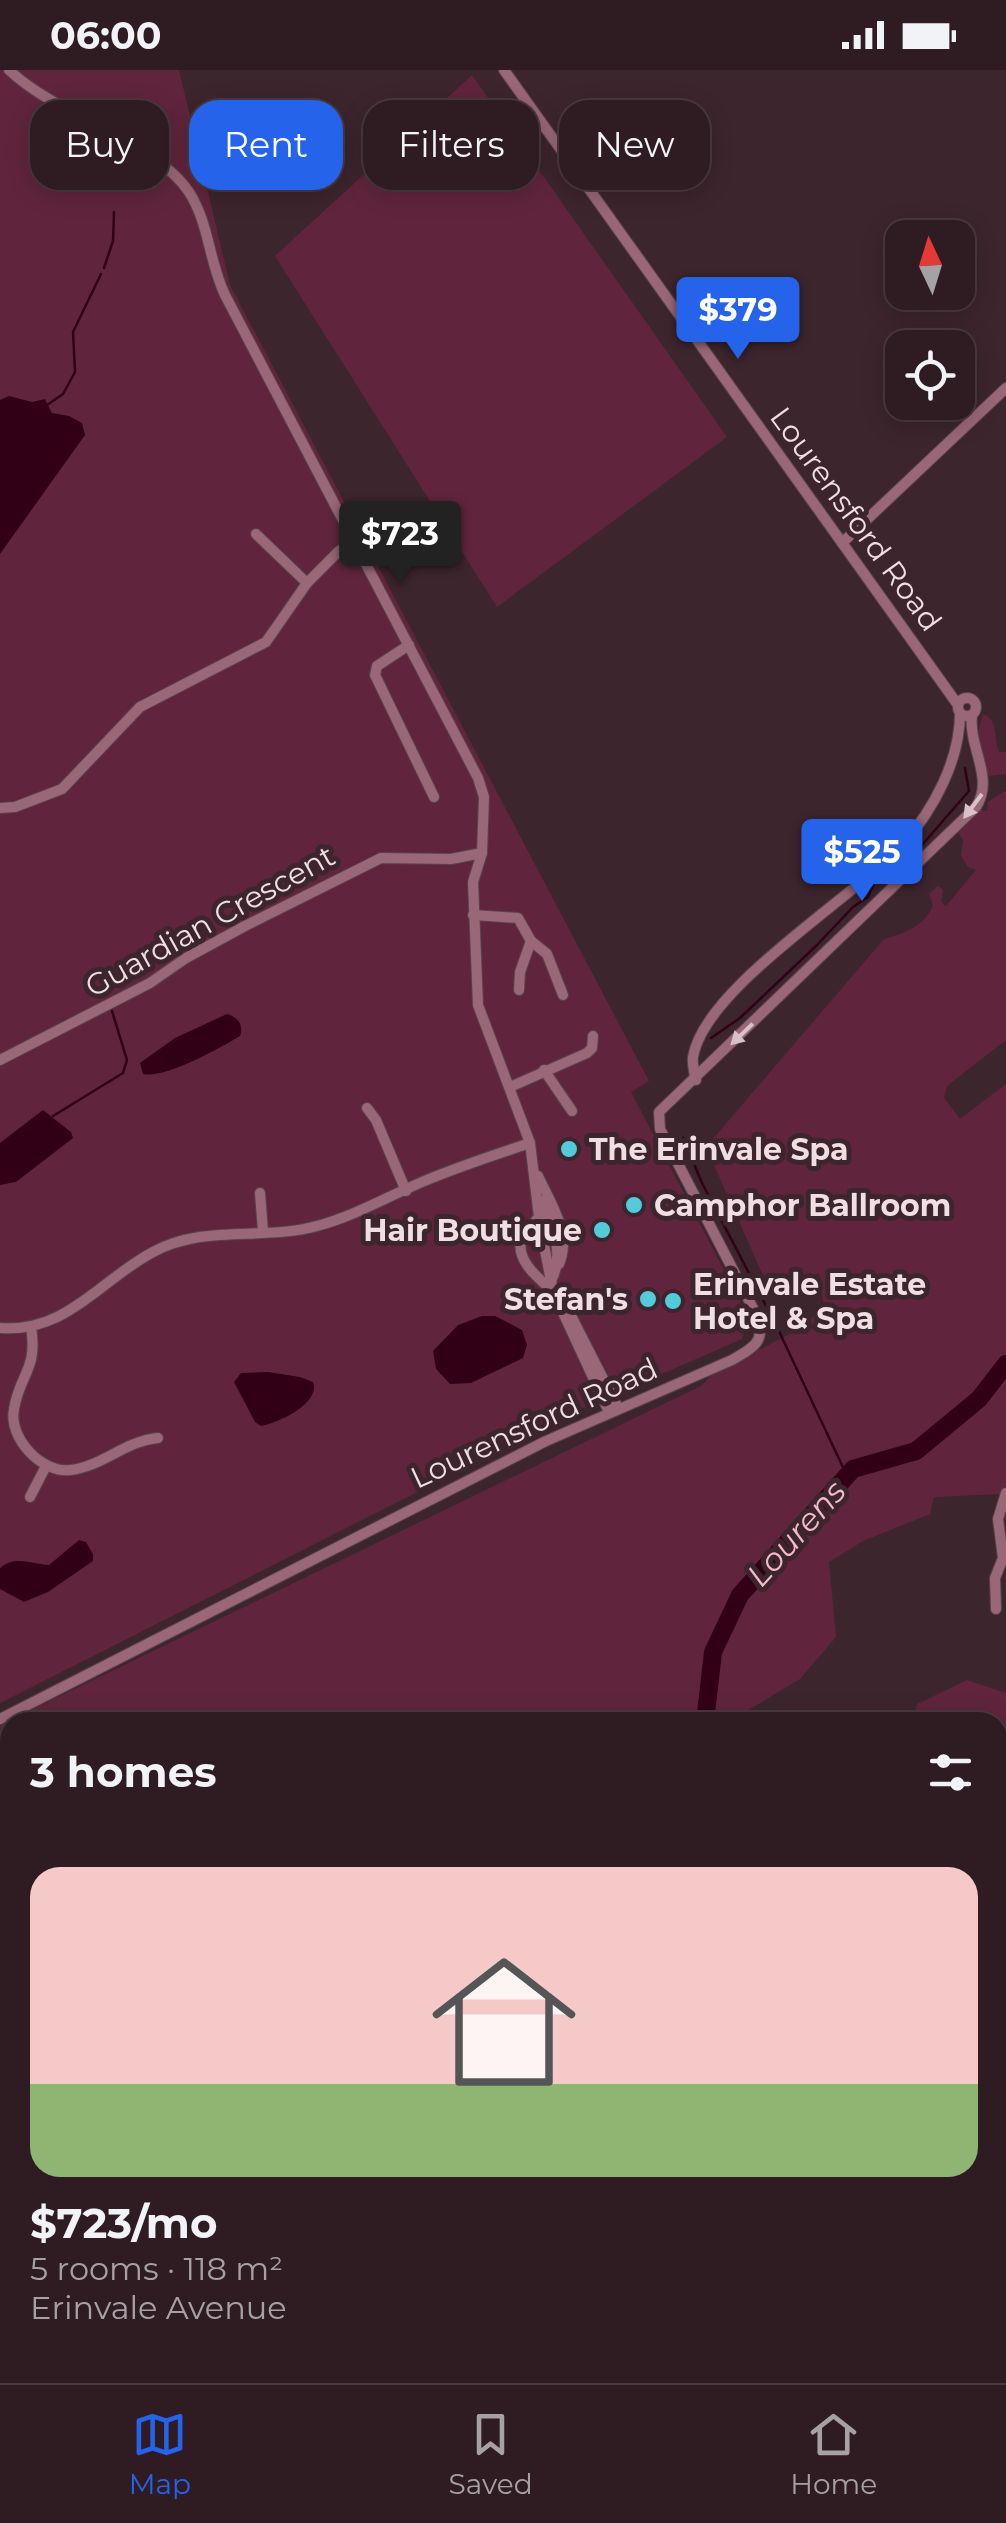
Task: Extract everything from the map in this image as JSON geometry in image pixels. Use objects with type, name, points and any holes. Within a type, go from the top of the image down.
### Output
[{"type":"street","points":[[9,70],[66,111],[164,165],[184,186],[201,215],[218,281],[482,788],[482,853],[474,874],[473,915],[478,1006],[530,1143],[554,1290],[613,1410]]},
{"type":"street","name":"Lourensford Road","points":[[14,1712],[613,1410],[732,1360],[756,1345],[762,1334],[758,1318],[660,1129],[660,1112],[976,808],[982,797],[984,782],[963,711],[504,70]]},
{"type":"street","points":[[842,543],[1006,388]]},
{"type":"street","points":[[256,534],[307,583]]},
{"type":"street","points":[[0,808],[62,789],[140,707],[266,642],[307,583],[339,551],[354,542]]},
{"type":"street","points":[[409,645],[377,666],[376,680],[434,797]]},
{"type":"street","points":[[696,1080],[695,1050],[720,1008],[760,966],[881,865],[916,828],[954,759],[963,711]]},
{"type":"street","name":"Guardian Crescent","points":[[0,1060],[150,984],[186,958],[373,862],[391,857],[451,859],[482,853]]},
{"type":"street","points":[[451,859],[474,874]]},
{"type":"street","points":[[473,915],[515,916],[531,941],[547,954],[563,995]]},
{"type":"street","points":[[519,990],[520,972],[531,941]]},
{"type":"street","points":[[510,1087],[590,1052],[593,1036]]},
{"type":"street","points":[[544,1070],[572,1111]]},
{"type":"street","points":[[367,1108],[376,1120],[406,1191]]},
{"type":"street","points":[[0,1328],[31,1327],[90,1299],[134,1264],[166,1245],[195,1236],[313,1227],[530,1143]]},
{"type":"street","points":[[532,1166],[558,1218],[563,1250],[554,1290]]},
{"type":"street","points":[[536,1191],[556,1237],[559,1264]]},
{"type":"street","points":[[260,1193],[263,1231]]},
{"type":"street","points":[[539,1216],[522,1238],[521,1247],[530,1270],[554,1290]]},
{"type":"street","points":[[31,1327],[34,1358],[13,1416],[30,1453],[46,1466],[76,1470],[140,1440],[158,1438]]},
{"type":"street","points":[[30,1498],[46,1466]]},
{"type":"street","points":[[996,1609],[995,1578],[1003,1549],[998,1518],[1006,1493]]},
{"type":"shaded area","points":[[0,70],[179,70],[189,112],[189,190],[207,190],[230,285],[649,1081],[631,1092],[749,1318],[742,1339],[584,1408],[0,1703]]},
{"type":"shaded area","points":[[472,75],[490,100],[445,100]]},
{"type":"shaded area","points":[[539,170],[727,437],[497,607],[275,256],[363,175],[363,190],[539,190]]},
{"type":"shaded area","points":[[9,396],[32,402],[45,399],[52,413],[82,423],[85,435],[0,554],[0,400]]},
{"type":"shaded area","points":[[983,714],[994,725],[999,752],[1006,752],[1006,774],[987,776],[976,739]]},
{"type":"shaded area","points":[[1006,790],[1006,1040],[947,1086],[944,1098],[960,1119],[1006,1084],[1006,1485],[1000,1494],[934,1497],[930,1514],[863,1541],[829,1562],[836,1637],[800,1679],[746,1712],[27,1712],[701,1386],[712,1375],[789,1334],[824,1308],[819,1273],[770,1291],[706,1147],[884,939],[919,924],[933,906],[929,894],[938,886],[943,890],[941,902],[946,906],[976,870],[968,867],[961,856],[963,840],[957,831],[981,810],[987,811],[988,802]]},
{"type":"shaded area","points":[[227,1014],[239,1022],[240,1036],[178,1067],[143,1074],[140,1063],[175,1038]]},
{"type":"shaded area","points":[[43,1110],[71,1132],[73,1138],[16,1182],[0,1185],[0,1143]]},
{"type":"shaded area","points":[[482,1316],[495,1316],[522,1330],[527,1345],[523,1358],[471,1383],[450,1384],[436,1369],[433,1351],[458,1325]]},
{"type":"shaded area","points":[[268,1372],[313,1382],[314,1390],[297,1411],[261,1426],[255,1422],[234,1382],[241,1373]]},
{"type":"shaded area","points":[[79,1540],[86,1542],[93,1561],[48,1592],[24,1602],[0,1589],[0,1568],[6,1564],[17,1561],[49,1565]]},
{"type":"shaded area","points":[[967,1680],[1006,1693],[1006,1712],[915,1712],[917,1704]]},
{"type":"waterway","points":[[104,268],[113,241],[114,212]]},
{"type":"waterway","points":[[47,405],[63,394],[75,372],[73,332],[101,274]]},
{"type":"waterway","points":[[711,1038],[740,1018],[853,907],[868,897],[876,878],[908,861],[969,791],[965,768]]},
{"type":"waterway","points":[[53,1116],[123,1073],[127,1060],[112,1011]]},
{"type":"waterway","points":[[683,1138],[848,1478]]},
{"type":"waterway","name":"Lourens","points":[[706,1712],[713,1652],[740,1595],[853,1469],[916,1451],[979,1399],[1006,1364]]},
{"type":"place","name":"The Erinvale Spa","points":[[569,1149]]},
{"type":"place","name":"Camphor Ballroom","points":[[634,1205]]},
{"type":"place","name":"Hair Boutique","points":[[602,1230]]},
{"type":"place","name":"Stefan's","points":[[648,1299]]},
{"type":"place","name":"Erinvale Estate Hotel & Spa","points":[[673,1301]]}]
